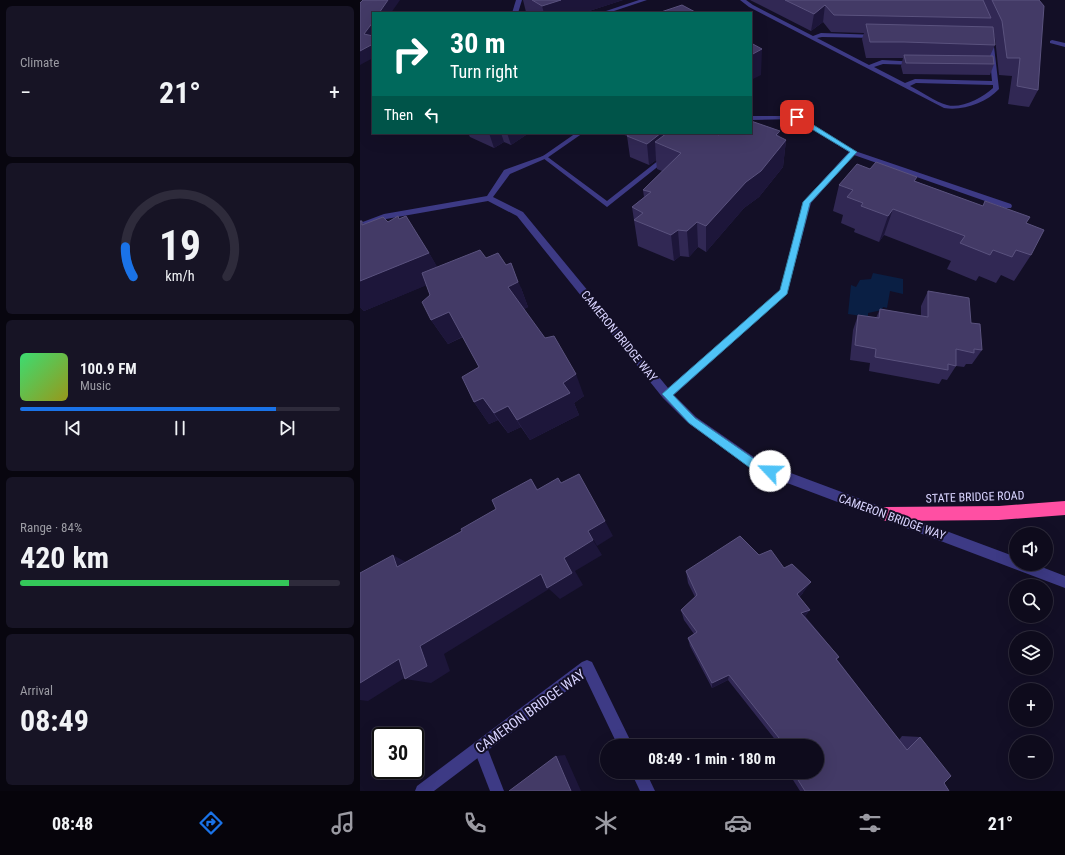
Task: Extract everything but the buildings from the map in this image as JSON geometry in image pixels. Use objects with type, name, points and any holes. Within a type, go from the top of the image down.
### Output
[{"type":"highway","name":"STATE BRIDGE ROAD","points":[[886,514],[999,513],[1065,508]]},
{"type":"street","points":[[515,12],[520,0]]},
{"type":"street","points":[[606,12],[644,0]]},
{"type":"street","points":[[743,0],[751,6],[946,107],[966,106],[986,98],[996,89],[990,39],[987,31]]},
{"type":"street","points":[[812,38],[820,35],[882,36]]},
{"type":"street","points":[[983,39],[990,39]]},
{"type":"street","points":[[1052,42],[1065,45]]},
{"type":"street","points":[[869,67],[882,62],[922,63]]},
{"type":"street","points":[[985,64],[993,64]]},
{"type":"street","points":[[905,86],[915,81],[996,83]]},
{"type":"street","points":[[752,118],[797,117],[854,152],[1008,206]]},
{"type":"street","points":[[360,226],[384,217],[489,198],[507,172],[545,157],[579,134]]},
{"type":"street","points":[[545,157],[607,205],[672,152]]},
{"type":"street","points":[[667,394],[784,292],[807,202],[854,152]]},
{"type":"street","name":"CAMERON BRIDGE WAY","points":[[489,198],[520,214],[667,394],[692,420],[757,466],[1009,561]]},
{"type":"street","name":"CAMERON BRIDGE WAY","points":[[1036,571],[1065,582]]},
{"type":"street","name":"CAMERON BRIDGE WAY","points":[[422,791],[587,667],[623,739]]},
{"type":"street","points":[[480,747],[497,791]]},
{"type":"street","points":[[642,779],[648,791]]},
{"type":"water","points":[[873,273],[903,279],[903,294],[890,291],[887,308],[883,307],[882,310],[868,313],[868,317],[848,314],[851,285],[856,287],[860,280],[871,279]]},
{"type":"route","points":[[770,471],[757,466],[692,420],[667,394],[784,292],[807,202],[854,152],[797,117]]}]
